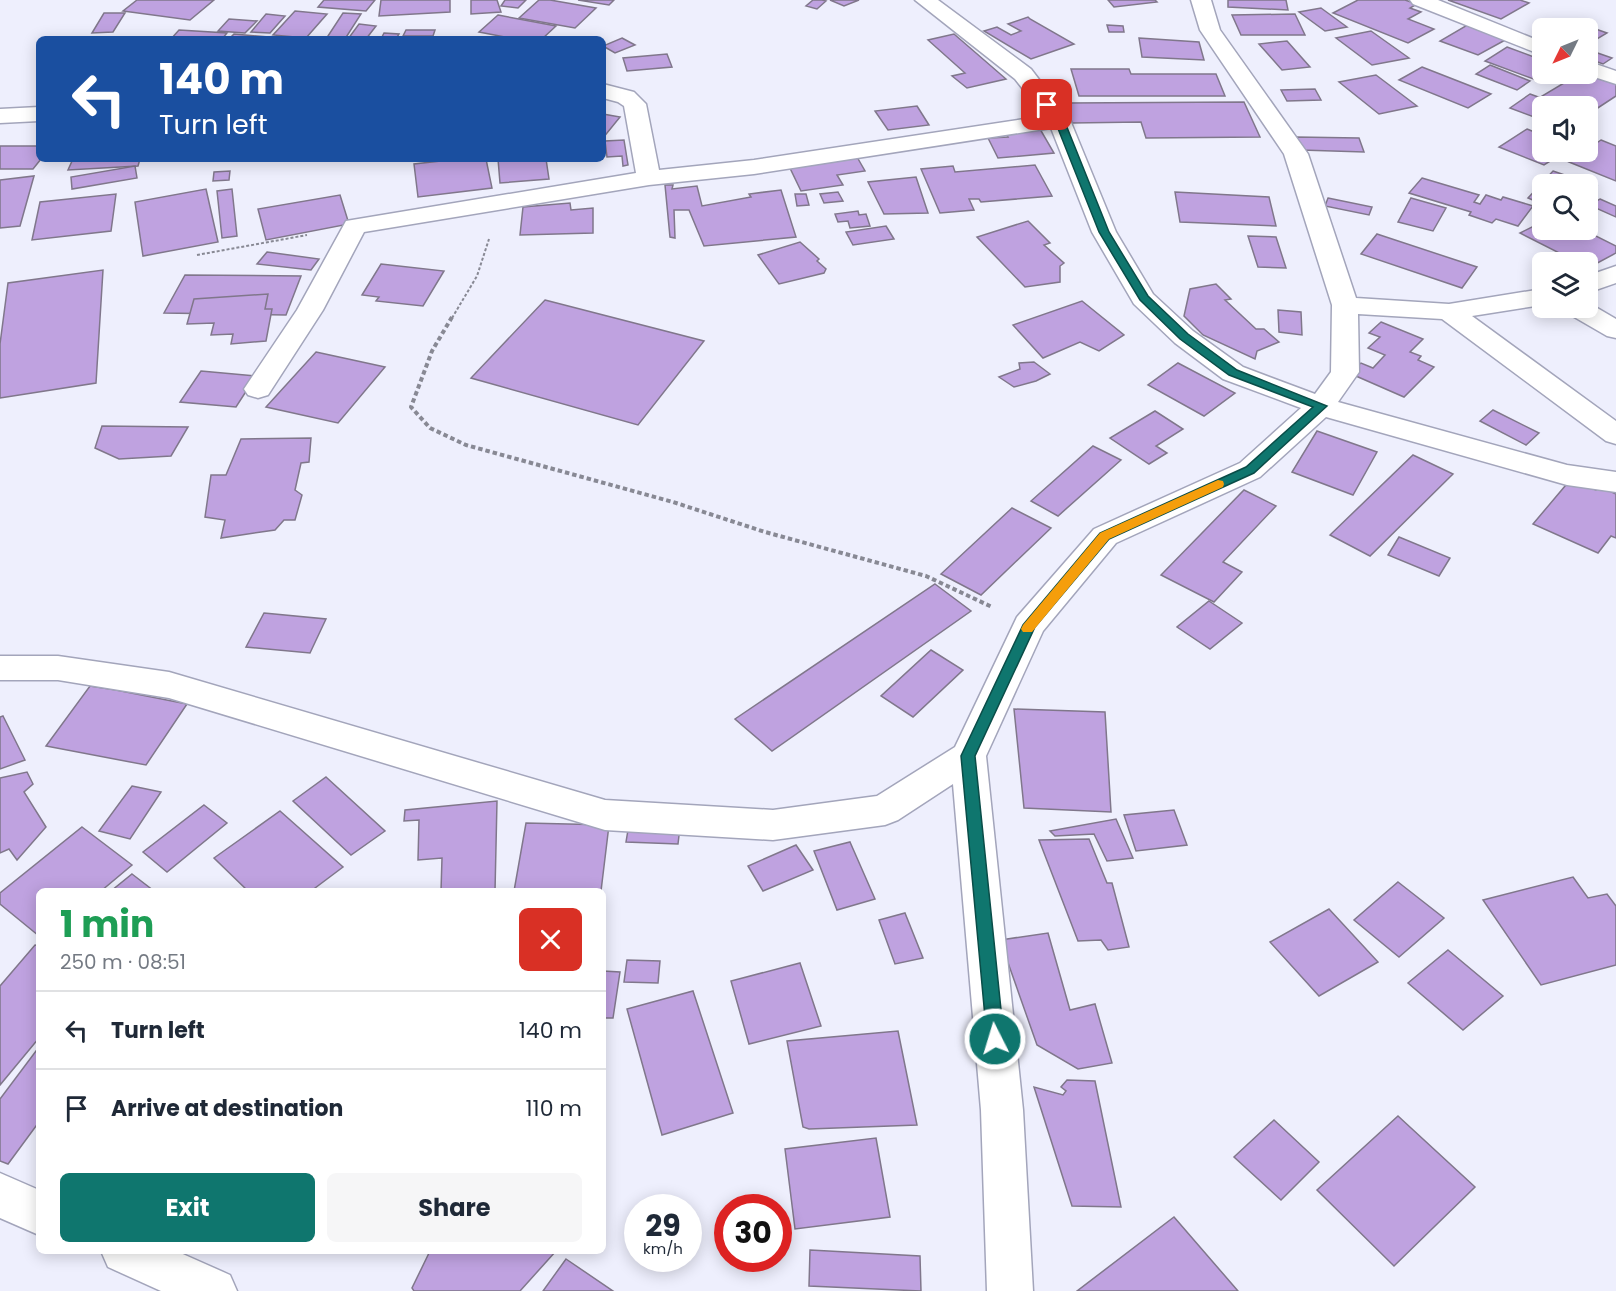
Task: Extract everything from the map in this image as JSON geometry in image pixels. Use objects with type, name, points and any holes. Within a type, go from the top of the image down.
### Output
[{"type":"street","points":[[925,0],[1023,74],[1059,120],[1104,232],[1143,298],[1184,337],[1233,373],[1321,406],[1567,475],[1616,482]]},
{"type":"street","points":[[1010,1291],[1002,1110],[968,756],[1029,625],[1105,536],[1250,470],[1321,406],[1345,372],[1345,305],[1296,154],[1210,30],[1202,0]]},
{"type":"street","points":[[1420,0],[1532,45]]},
{"type":"street","points":[[1598,71],[1616,78]]},
{"type":"street","points":[[606,92],[626,97],[635,104],[649,178]]},
{"type":"street","points":[[0,116],[36,114]]},
{"type":"street","points":[[258,389],[289,346],[325,287],[355,226],[649,178],[754,167],[1059,120]]},
{"type":"street","points":[[1598,281],[1616,274]]},
{"type":"street","points":[[1345,305],[1449,312],[1532,299]]},
{"type":"street","points":[[1449,312],[1616,435]]},
{"type":"street","points":[[1595,318],[1616,330]]},
{"type":"street","points":[[0,668],[58,668],[168,685],[605,815],[773,825],[885,810],[968,756]]},
{"type":"street","points":[[0,1196],[36,1212]]},
{"type":"street","points":[[131,1254],[214,1291]]},
{"type":"path","points":[[497,203],[491,233],[477,276],[432,351],[411,407],[430,429],[466,445],[673,502],[765,532],[926,576],[1029,625]]},
{"type":"path","points":[[197,255],[355,226]]},
{"type":"building","points":[[137,0],[214,0],[190,20],[123,11]]},
{"type":"building","points":[[324,0],[375,0],[366,11],[318,7]]},
{"type":"building","points":[[381,0],[450,0],[450,12],[379,16]]},
{"type":"building","points":[[471,0],[497,0],[501,12],[471,14]]},
{"type":"building","points":[[505,0],[526,0],[518,8],[501,6]]},
{"type":"building","points":[[539,0],[596,8],[575,28],[519,18]]},
{"type":"building","points":[[578,0],[614,0],[609,5]]},
{"type":"building","points":[[813,0],[826,1],[817,9],[806,6]]},
{"type":"building","points":[[830,0],[859,0],[844,6]]},
{"type":"building","points":[[1108,0],[1155,0],[1157,2],[1114,7]]},
{"type":"building","points":[[1228,0],[1286,0],[1288,10],[1228,7]]},
{"type":"building","points":[[1358,0],[1405,0],[1417,4],[1410,8],[1421,12],[1408,19],[1434,29],[1408,43],[1333,13]]},
{"type":"building","points":[[1448,0],[1520,0],[1529,3],[1501,19]]},
{"type":"building","points":[[1321,8],[1347,27],[1325,31],[1299,12]]},
{"type":"building","points":[[295,11],[327,14],[308,36],[273,35]]},
{"type":"building","points":[[104,13],[125,13],[113,32],[92,33]]},
{"type":"building","points":[[343,13],[361,14],[347,36],[328,36]]},
{"type":"building","points":[[266,14],[285,16],[270,33],[251,32]]},
{"type":"building","points":[[1295,14],[1305,35],[1241,35],[1232,15]]},
{"type":"building","points":[[498,15],[556,26],[545,36],[500,36],[479,32]]},
{"type":"building","points":[[1028,17],[1074,44],[1031,59],[984,31],[997,27],[1011,35],[1021,31],[1008,24]]},
{"type":"building","points":[[229,19],[257,21],[245,33],[218,31]]},
{"type":"building","points":[[359,24],[376,26],[368,36],[350,36]]},
{"type":"building","points":[[1469,24],[1507,39],[1478,55],[1440,41]]},
{"type":"building","points":[[1107,25],[1123,26],[1124,32],[1109,32]]},
{"type":"building","points":[[179,30],[227,33],[224,36],[174,36]]},
{"type":"building","points":[[406,30],[435,30],[433,36],[403,36]]},
{"type":"building","points":[[1598,30],[1607,33],[1598,38]]},
{"type":"building","points":[[1371,31],[1409,58],[1372,65],[1336,38]]},
{"type":"building","points":[[384,33],[399,34],[398,36],[382,36]]},
{"type":"building","points":[[234,34],[257,36],[232,36]]},
{"type":"building","points":[[954,34],[1006,79],[967,88],[952,76],[965,73],[928,40]]},
{"type":"building","points":[[622,38],[635,45],[615,53],[606,48],[606,45]]},
{"type":"building","points":[[1139,38],[1199,42],[1204,60],[1142,57]]},
{"type":"building","points":[[1287,41],[1310,67],[1282,70],[1259,44]]},
{"type":"building","points":[[1507,47],[1532,56],[1532,78],[1485,61]]},
{"type":"building","points":[[1598,53],[1612,58],[1603,64],[1598,62]]},
{"type":"building","points":[[667,54],[672,67],[627,71],[623,58]]},
{"type":"building","points":[[1490,65],[1530,81],[1517,90],[1476,74]]},
{"type":"building","points":[[1422,67],[1491,94],[1468,108],[1399,80]]},
{"type":"building","points":[[1071,69],[1129,69],[1131,74],[1216,74],[1225,96],[1079,96]]},
{"type":"building","points":[[1376,75],[1417,106],[1379,114],[1339,82]]},
{"type":"building","points":[[1598,77],[1616,84],[1616,96],[1598,108],[1598,96],[1542,96],[1562,84],[1598,84]]},
{"type":"building","points":[[1315,89],[1321,100],[1287,101],[1281,90]]},
{"type":"building","points":[[1530,94],[1536,96],[1532,96],[1532,116],[1510,108]]},
{"type":"building","points":[[1244,102],[1260,137],[1146,138],[1141,122],[1072,123],[1067,103]]},
{"type":"building","points":[[917,106],[929,125],[888,130],[875,111]]},
{"type":"building","points":[[606,115],[620,117],[606,134]]},
{"type":"building","points":[[1040,129],[1054,153],[998,158],[988,138],[1008,137],[1005,132]]},
{"type":"building","points":[[1527,129],[1532,131],[1532,160],[1499,147]]},
{"type":"building","points":[[1296,137],[1359,138],[1364,152],[1301,150]]},
{"type":"building","points":[[624,140],[628,165],[623,166],[622,156],[607,157],[606,141]]},
{"type":"building","points":[[1601,140],[1616,146],[1616,181],[1569,162],[1598,162],[1598,142]]},
{"type":"building","points":[[0,146],[36,146],[36,162],[39,162],[33,169],[0,169]]},
{"type":"building","points":[[857,157],[865,171],[837,175],[843,185],[801,191],[789,166]]},
{"type":"building","points":[[72,162],[139,162],[138,166],[68,170]]},
{"type":"building","points":[[487,162],[492,188],[418,197],[414,164]]},
{"type":"building","points":[[498,162],[546,162],[549,179],[500,183]]},
{"type":"building","points":[[1035,165],[1052,196],[981,202],[979,199],[969,199],[974,210],[940,213],[921,169],[953,166],[955,172]]},
{"type":"building","points":[[135,166],[137,178],[72,189],[71,177]]},
{"type":"building","points":[[230,171],[229,180],[213,181],[214,172]]},
{"type":"building","points":[[34,176],[20,226],[0,228],[0,180]]},
{"type":"building","points":[[916,177],[928,213],[884,214],[868,182]]},
{"type":"building","points":[[1422,178],[1479,195],[1474,202],[1480,204],[1486,195],[1501,200],[1503,197],[1532,207],[1518,226],[1496,219],[1492,223],[1469,215],[1471,212],[1409,193]]},
{"type":"building","points":[[665,185],[673,185],[672,189],[697,186],[702,206],[751,197],[749,194],[781,190],[796,237],[704,246],[689,210],[674,210],[675,238],[670,237]]},
{"type":"building","points":[[206,189],[218,242],[143,256],[135,202]]},
{"type":"building","points":[[232,189],[237,236],[222,238],[217,191]]},
{"type":"building","points":[[838,192],[843,201],[824,203],[820,194]]},
{"type":"building","points":[[1175,192],[1269,197],[1276,226],[1180,222]]},
{"type":"building","points":[[116,194],[111,231],[32,240],[40,202]]},
{"type":"building","points":[[795,194],[806,194],[809,205],[797,206]]},
{"type":"building","points":[[340,195],[349,224],[266,240],[258,209]]},
{"type":"building","points":[[1328,198],[1372,207],[1369,215],[1325,206]]},
{"type":"building","points":[[1411,198],[1446,208],[1433,231],[1398,222]]},
{"type":"building","points":[[1598,200],[1616,206],[1616,217],[1598,209]]},
{"type":"building","points":[[570,203],[571,210],[593,208],[593,233],[520,235],[523,207]]},
{"type":"building","points":[[858,211],[859,215],[866,214],[870,226],[850,228],[848,221],[838,222],[835,214]]},
{"type":"building","points":[[1028,221],[1050,243],[1044,245],[1064,263],[1060,266],[1060,282],[1025,287],[977,237]]},
{"type":"building","points":[[886,226],[894,239],[853,245],[846,232]]},
{"type":"building","points":[[1532,227],[1532,239],[1520,233]]},
{"type":"building","points":[[1377,234],[1477,267],[1462,288],[1361,254]]},
{"type":"building","points":[[1248,236],[1276,237],[1286,268],[1258,267]]},
{"type":"building","points":[[1598,237],[1616,246],[1616,253],[1598,263],[1598,252],[1557,252],[1534,240],[1598,240]]},
{"type":"building","points":[[800,242],[819,259],[817,261],[826,269],[824,273],[779,284],[758,255]]},
{"type":"building","points":[[267,252],[319,259],[311,270],[257,264]]},
{"type":"building","points":[[381,264],[444,271],[423,306],[376,301],[379,297],[362,295]]},
{"type":"building","points":[[103,270],[96,383],[0,398],[0,344],[8,283]]},
{"type":"building","points":[[185,275],[301,276],[286,315],[164,313]]},
{"type":"building","points":[[1216,284],[1231,299],[1225,300],[1256,329],[1264,329],[1279,342],[1257,351],[1255,359],[1203,335],[1184,316],[1190,289]]},
{"type":"building","points":[[268,294],[265,309],[272,309],[266,341],[231,344],[233,334],[211,335],[214,323],[187,324],[194,299]]},
{"type":"building","points":[[545,300],[704,341],[638,425],[471,378]]},
{"type":"building","points":[[1082,301],[1124,335],[1099,351],[1080,342],[1043,358],[1013,325]]},
{"type":"building","points":[[1278,310],[1301,312],[1302,335],[1279,332]]},
{"type":"building","points":[[1381,322],[1423,339],[1410,352],[1421,356],[1418,360],[1434,367],[1404,397],[1349,373],[1361,363],[1373,368],[1385,355],[1368,348],[1380,337],[1369,333]]},
{"type":"building","points":[[316,352],[385,367],[338,423],[266,407]]},
{"type":"building","points":[[1034,362],[1050,374],[1036,381],[1014,387],[999,377],[1020,369],[1019,363]]},
{"type":"building","points":[[1178,363],[1235,393],[1204,416],[1148,385]]},
{"type":"building","points":[[201,371],[256,376],[236,407],[180,402]]},
{"type":"building","points":[[1493,410],[1539,433],[1526,445],[1480,421]]},
{"type":"building","points":[[1155,411],[1183,429],[1156,446],[1167,453],[1149,464],[1110,438]]},
{"type":"building","points":[[102,426],[188,427],[171,456],[119,459],[95,448]]},
{"type":"building","points":[[1317,431],[1377,452],[1353,495],[1292,472]]},
{"type":"building","points":[[311,438],[309,462],[301,463],[295,490],[302,495],[295,520],[284,520],[275,530],[221,538],[225,520],[205,517],[211,475],[226,475],[241,439]]},
{"type":"building","points":[[1093,446],[1121,460],[1058,516],[1031,501]]},
{"type":"building","points":[[1413,455],[1453,474],[1370,556],[1330,535]]},
{"type":"building","points":[[1571,479],[1596,490],[1599,486],[1616,494],[1616,538],[1611,536],[1598,553],[1533,524]]},
{"type":"building","points":[[1244,490],[1276,506],[1223,562],[1242,572],[1214,602],[1161,575]]},
{"type":"building","points":[[1012,508],[1051,528],[981,595],[941,574]]},
{"type":"building","points":[[1399,537],[1450,558],[1439,576],[1388,555]]},
{"type":"building","points":[[935,584],[971,611],[772,751],[735,719]]},
{"type":"building","points":[[1209,601],[1242,623],[1210,649],[1177,627]]},
{"type":"building","points":[[264,613],[326,619],[310,653],[246,647]]},
{"type":"building","points":[[931,650],[963,670],[913,717],[881,696]]},
{"type":"building","points":[[90,686],[187,704],[146,765],[46,746]]},
{"type":"building","points":[[1014,709],[1105,712],[1111,812],[1024,808]]},
{"type":"building","points":[[3,716],[25,760],[0,769],[0,717]]},
{"type":"building","points":[[27,772],[33,784],[24,792],[46,827],[17,860],[9,849],[0,853],[0,778]]},
{"type":"building","points":[[326,777],[385,831],[351,855],[293,801]]},
{"type":"building","points":[[132,786],[161,792],[130,839],[99,831]]},
{"type":"building","points":[[497,801],[495,888],[441,888],[442,858],[418,860],[419,820],[404,821],[405,810]]},
{"type":"building","points":[[204,805],[227,823],[167,872],[143,852]]},
{"type":"building","points":[[1174,810],[1187,845],[1136,851],[1124,815]]},
{"type":"building","points":[[280,811],[343,867],[315,888],[245,888],[214,858]]},
{"type":"building","points":[[1116,819],[1133,858],[1107,861],[1094,834],[1055,836],[1050,831]]},
{"type":"building","points":[[526,823],[609,825],[601,888],[515,888]]},
{"type":"building","points":[[629,824],[680,827],[678,844],[626,842]]},
{"type":"building","points":[[82,827],[132,865],[105,888],[36,888],[36,934],[0,904],[0,893]]},
{"type":"building","points":[[1089,839],[1107,883],[1112,883],[1129,947],[1108,950],[1101,940],[1078,941],[1039,840]]},
{"type":"building","points":[[850,842],[875,899],[837,910],[814,851]]},
{"type":"building","points":[[796,845],[813,870],[763,891],[748,866]]},
{"type":"building","points":[[132,874],[150,888],[115,888]]},
{"type":"building","points":[[1573,877],[1588,898],[1607,894],[1616,906],[1616,965],[1541,985],[1483,900]]},
{"type":"building","points":[[1398,882],[1444,918],[1399,957],[1354,920]]},
{"type":"building","points":[[1329,909],[1378,962],[1319,996],[1270,942]]},
{"type":"building","points":[[905,913],[923,958],[895,964],[879,920]]},
{"type":"building","points":[[1048,933],[1070,1010],[1095,1004],[1112,1063],[1078,1069],[1037,1045],[1000,940]]},
{"type":"building","points":[[36,945],[36,1042],[0,1085],[0,986]]},
{"type":"building","points":[[1448,950],[1503,996],[1463,1030],[1408,983]]},
{"type":"building","points":[[627,960],[660,961],[658,983],[624,982]]},
{"type":"building","points":[[800,963],[821,1026],[749,1044],[731,981]]},
{"type":"building","points":[[606,971],[620,972],[613,1018],[606,1018]]},
{"type":"building","points":[[693,991],[733,1113],[662,1135],[627,1009]]},
{"type":"building","points":[[898,1031],[917,1125],[809,1129],[803,1127],[787,1041]]},
{"type":"building","points":[[36,1051],[36,1126],[8,1164],[0,1161],[0,1099]]},
{"type":"building","points":[[1067,1080],[1095,1081],[1121,1207],[1072,1206],[1034,1087],[1063,1095],[1066,1091],[1061,1087]]},
{"type":"building","points":[[1398,1116],[1475,1187],[1394,1266],[1317,1190]]},
{"type":"building","points":[[1274,1120],[1319,1162],[1281,1200],[1234,1157]]},
{"type":"building","points":[[876,1138],[890,1217],[795,1229],[785,1149]]},
{"type":"building","points":[[1174,1217],[1238,1291],[1077,1291]]},
{"type":"building","points":[[810,1250],[920,1256],[921,1291],[809,1286]]},
{"type":"building","points":[[429,1254],[553,1254],[520,1291],[414,1291],[412,1288]]},
{"type":"building","points":[[566,1259],[613,1291],[543,1291]]},
{"type":"slow traffic","points":[[1027,629],[1105,536],[1218,484]]},
{"type":"route","points":[[995,1039],[968,756],[1029,625],[1105,536],[1250,470],[1321,406],[1233,373],[1184,337],[1143,298],[1104,232],[1059,120],[1047,105]]}]
